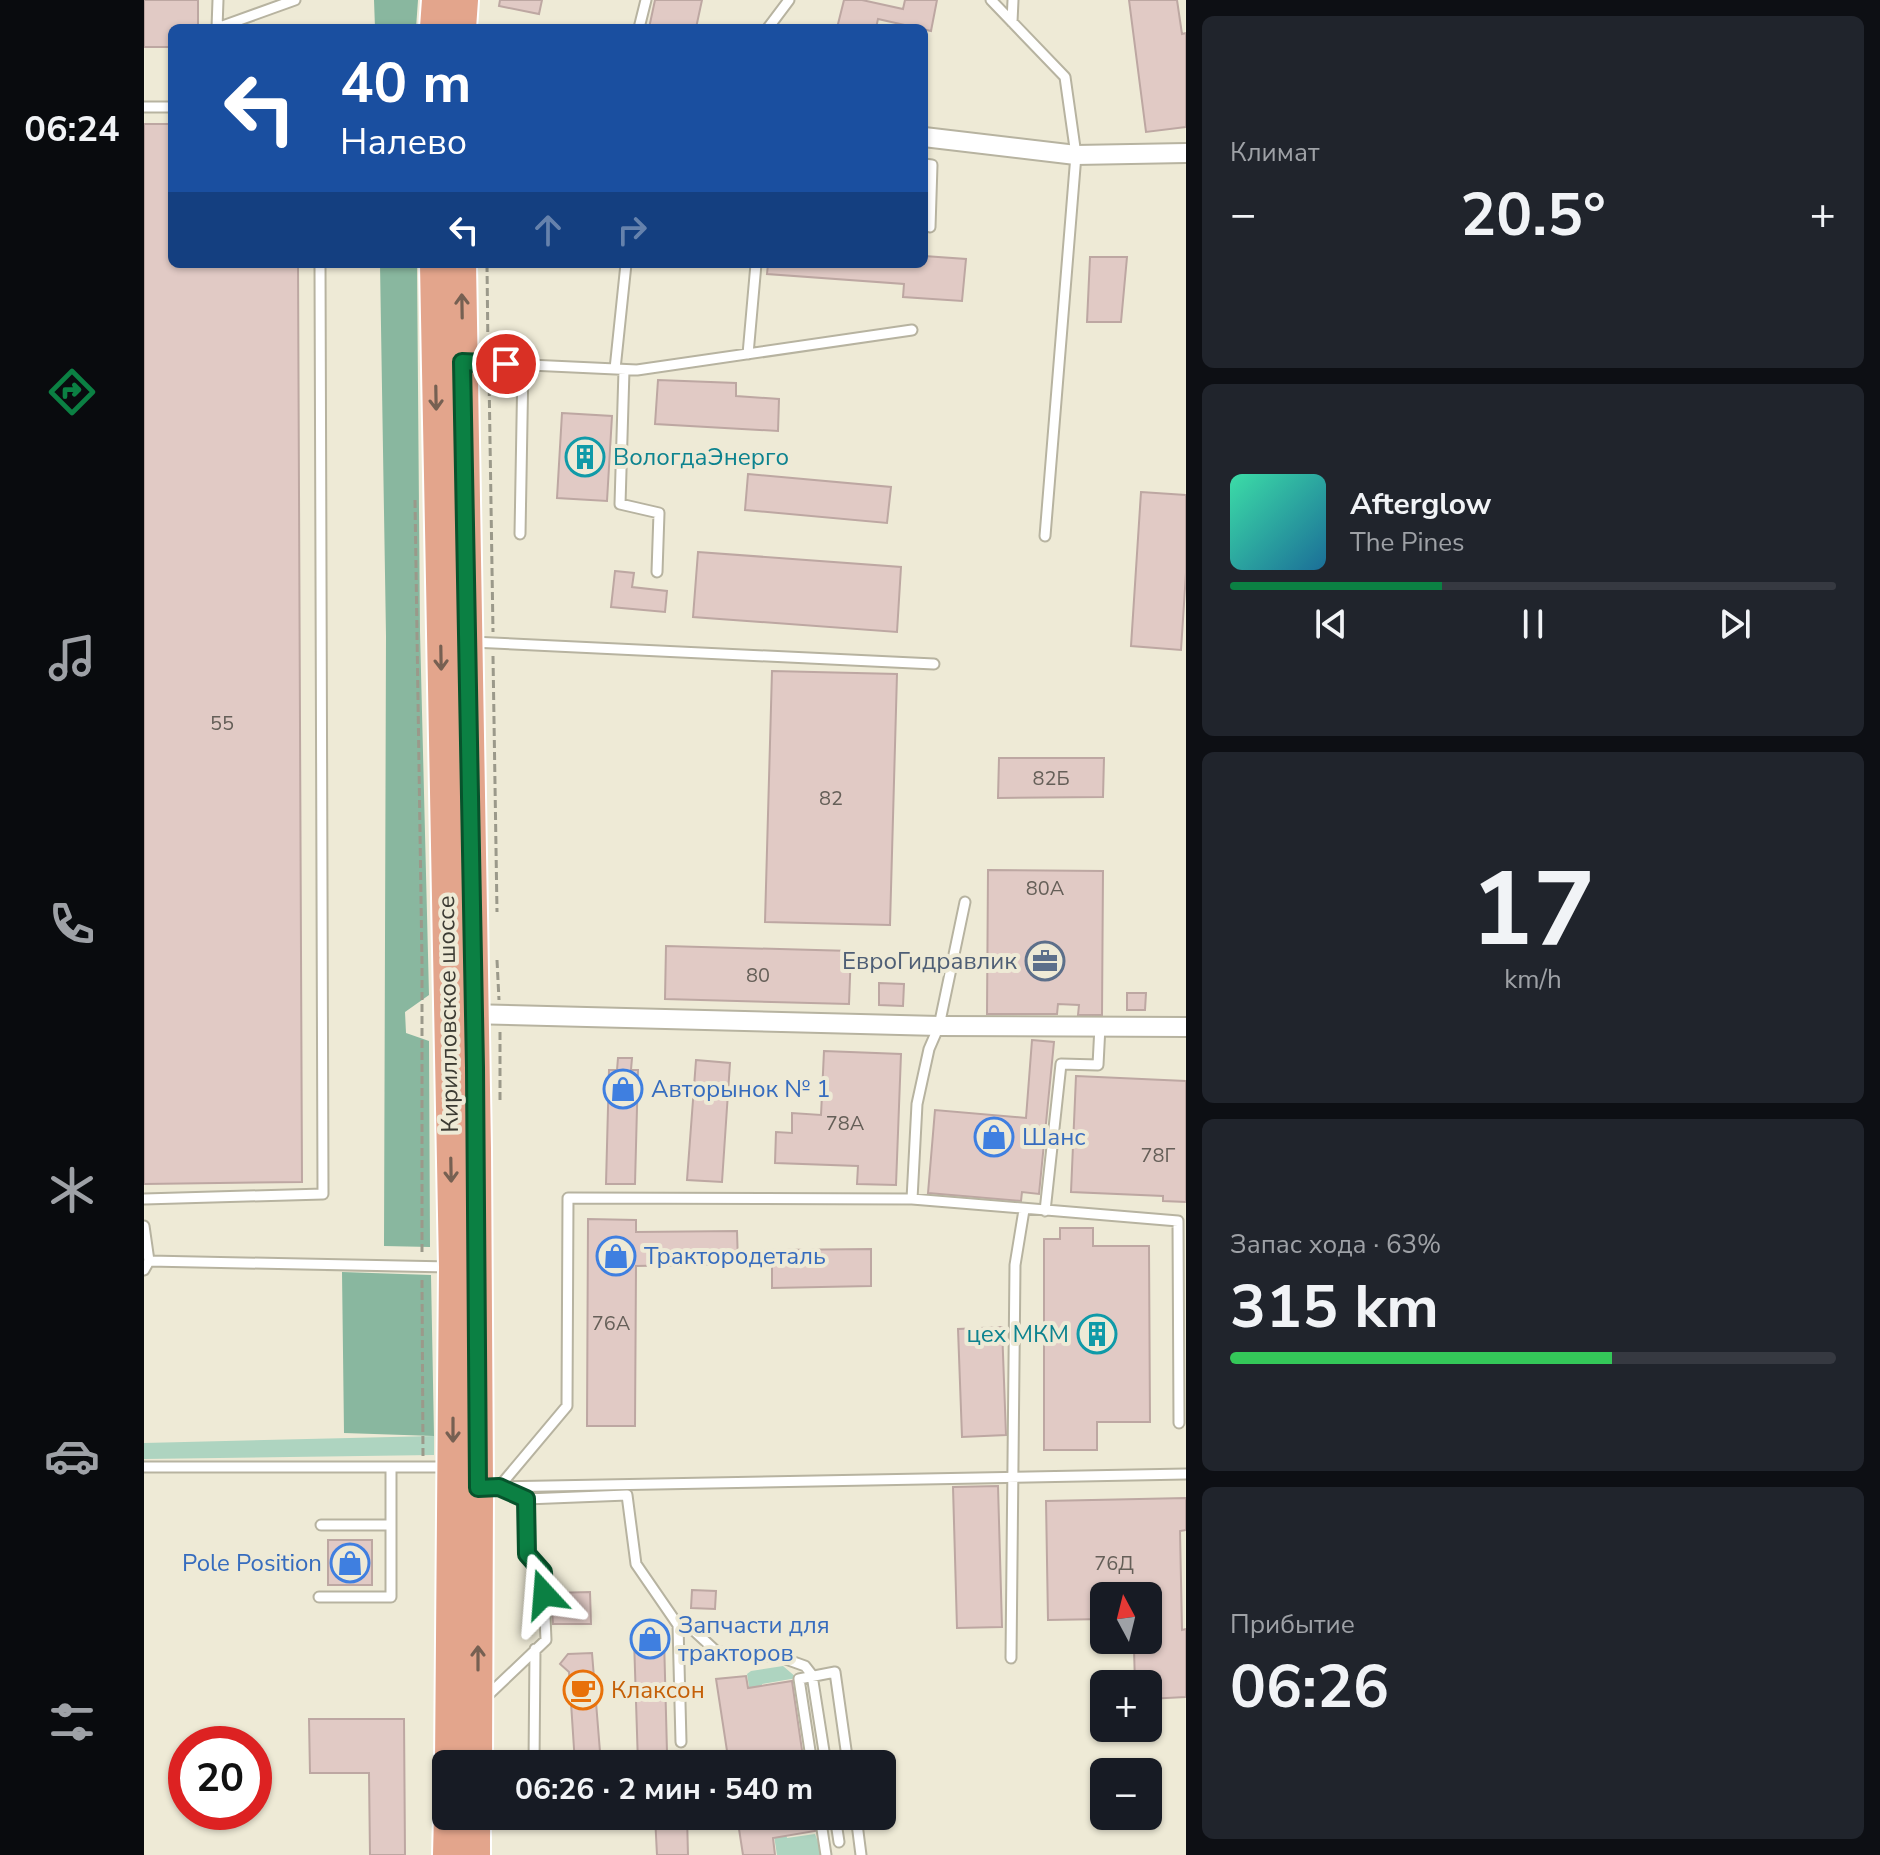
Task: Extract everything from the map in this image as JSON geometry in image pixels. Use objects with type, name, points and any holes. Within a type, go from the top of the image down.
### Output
[{"type":"main road","points":[[435,24],[437,0]]},
{"type":"main road","points":[[461,24],[463,0]]},
{"type":"main road","name":"Кирилловское шоссе","points":[[435,268],[477,1477],[477,1750]]},
{"type":"main road","name":"Кирилловское шоссе","points":[[451,1750],[477,1477],[454,1267],[468,642],[461,268]]},
{"type":"main road","points":[[448,1855],[449,1830]]},
{"type":"main road","points":[[475,1830],[475,1855]]},
{"type":"street","points":[[928,137],[1076,155],[1186,153]]},
{"type":"street","points":[[461,1014],[939,1026],[1186,1027]]},
{"type":"lane","points":[[217,24],[218,0]]},
{"type":"lane","points":[[228,24],[295,0]]},
{"type":"lane","points":[[640,24],[646,0]]},
{"type":"lane","points":[[771,24],[789,0]]},
{"type":"lane","points":[[991,0],[1065,77],[1076,155],[1045,536]]},
{"type":"lane","points":[[1012,22],[1013,0]]},
{"type":"lane","points":[[144,107],[168,107]]},
{"type":"lane","points":[[928,164],[932,165],[930,227]]},
{"type":"lane","points":[[144,1199],[323,1194],[320,268]]},
{"type":"lane","points":[[626,268],[620,369],[620,504],[659,513],[657,572]]},
{"type":"lane","points":[[748,354],[756,268]]},
{"type":"lane","points":[[462,362],[620,369],[912,330]]},
{"type":"lane","points":[[520,534],[523,365]]},
{"type":"lane","points":[[468,642],[934,664]]},
{"type":"lane","points":[[912,1199],[917,1104],[929,1049],[939,1026],[965,902]]},
{"type":"lane","points":[[1045,1211],[1061,1064],[1098,1065],[1100,1026]]},
{"type":"lane","points":[[477,1477],[567,1406],[568,1198],[912,1199],[1178,1221],[1179,1423]]},
{"type":"lane","points":[[1011,1658],[1015,1265],[1024,1210]]},
{"type":"lane","points":[[144,1226],[147,1266],[454,1267]]},
{"type":"lane","points":[[146,1465],[423,1467],[477,1477],[1186,1474]]},
{"type":"lane","points":[[319,1597],[391,1597],[391,1467]]},
{"type":"lane","points":[[477,1477],[526,1499],[627,1495],[636,1564],[678,1625],[681,1742]]},
{"type":"lane","points":[[478,1705],[546,1640],[543,1572],[527,1554],[526,1499]]},
{"type":"lane","points":[[321,1525],[391,1525]]},
{"type":"lane","points":[[678,1625],[690,1627],[717,1652],[780,1657],[805,1666],[812,1675],[824,1750]]},
{"type":"lane","points":[[534,1750],[535,1649]]},
{"type":"lane","points":[[810,1750],[799,1679],[835,1672],[846,1750]]},
{"type":"lane","points":[[822,1830],[826,1855]]},
{"type":"lane","points":[[837,1830],[839,1842]]},
{"type":"lane","points":[[858,1830],[861,1855]]},
{"type":"path","points":[[415,487],[422,964],[423,1467]]},
{"type":"green space","points":[[374,0],[418,0],[416,24],[375,24]]},
{"type":"green space","points":[[380,268],[417,268],[420,631],[429,995],[405,1012],[406,1033],[429,1041],[430,1247],[384,1246],[386,636]]},
{"type":"green space","points":[[342,1272],[431,1275],[434,1436],[344,1433]]},
{"type":"green space","points":[[434,1436],[434,1455],[144,1459],[144,1443]]},
{"type":"green space","points":[[783,1666],[797,1678],[762,1684],[773,1750],[760,1750],[747,1674]]},
{"type":"green space","points":[[773,1830],[786,1830],[787,1838],[815,1834],[823,1855],[777,1855]]},
{"type":"building","points":[[144,0],[198,0],[198,24],[168,24],[168,47],[144,47]]},
{"type":"building","points":[[500,0],[542,0],[539,14],[499,6]]},
{"type":"building","points":[[655,0],[702,0],[697,24],[650,24]]},
{"type":"building","points":[[844,0],[862,0],[903,9],[905,0],[937,0],[931,31],[928,30],[928,24],[900,24],[878,19],[877,24],[838,24]]},
{"type":"building","points":[[1129,0],[1177,0],[1182,34],[1186,33],[1186,127],[1146,132]]},
{"type":"building","points":[[144,124],[168,124],[168,268],[298,268],[302,1182],[144,1184]]},
{"type":"building","points":[[928,256],[966,259],[962,301],[903,297],[904,284],[767,274],[768,268],[928,268]]},
{"type":"building","points":[[1090,257],[1127,257],[1121,322],[1087,322]]},
{"type":"building","points":[[658,380],[736,383],[736,396],[779,399],[778,431],[655,424]]},
{"type":"building","name":"ВологдаЭнерго","points":[[562,413],[612,416],[607,501],[557,498]]},
{"type":"building","points":[[748,474],[891,487],[887,523],[745,510]]},
{"type":"building","points":[[1141,492],[1186,495],[1186,573],[1181,650],[1131,646]]},
{"type":"building","points":[[698,552],[901,567],[897,632],[693,617]]},
{"type":"building","points":[[615,571],[634,573],[632,587],[667,591],[665,612],[611,607]]},
{"type":"building","points":[[772,671],[897,674],[890,925],[765,922]]},
{"type":"building","points":[[999,758],[1104,758],[1103,797],[998,798]]},
{"type":"building","name":"ЕвроГидравлик","points":[[988,870],[1103,871],[1102,1015],[1078,1015],[1079,1005],[1058,1004],[1057,1014],[987,1014]]},
{"type":"building","points":[[666,946],[851,951],[849,1004],[665,999]]},
{"type":"building","points":[[879,983],[904,984],[903,1006],[879,1005]]},
{"type":"building","points":[[1127,993],[1146,993],[1145,1010],[1127,1010]]},
{"type":"building","points":[[1032,1040],[1054,1042],[1039,1194],[1022,1192],[1021,1201],[928,1193],[935,1110],[1026,1118]]},
{"type":"building","points":[[824,1051],[901,1054],[896,1185],[857,1184],[858,1166],[775,1163],[776,1132],[792,1133],[792,1113],[821,1115]]},
{"type":"building","points":[[618,1058],[632,1058],[631,1070],[638,1070],[635,1184],[606,1184],[609,1070],[617,1070]]},
{"type":"building","points":[[696,1060],[730,1063],[722,1182],[687,1180]]},
{"type":"building","points":[[1076,1076],[1186,1081],[1186,1202],[1163,1201],[1163,1196],[1071,1192]]},
{"type":"building","points":[[588,1219],[636,1220],[636,1232],[737,1231],[738,1264],[636,1266],[635,1426],[587,1426]]},
{"type":"building","name":"цех МКМ","points":[[1060,1228],[1093,1228],[1093,1246],[1149,1246],[1150,1422],[1097,1422],[1097,1450],[1044,1450],[1044,1239],[1060,1239]]},
{"type":"building","points":[[871,1249],[871,1286],[772,1288],[772,1250]]},
{"type":"building","points":[[1002,1327],[1006,1435],[962,1437],[958,1329]]},
{"type":"building","points":[[998,1486],[1002,1627],[957,1628],[953,1487]]},
{"type":"building","points":[[1186,1498],[1186,1530],[1180,1531],[1182,1630],[1186,1629],[1186,1697],[1162,1698],[1162,1670],[1135,1670],[1134,1654],[1162,1654],[1162,1582],[1090,1582],[1090,1619],[1048,1620],[1046,1501]]},
{"type":"building","name":"Pole Position","points":[[328,1540],[372,1540],[372,1585],[328,1585]]},
{"type":"building","points":[[692,1590],[716,1591],[715,1609],[691,1608]]},
{"type":"building","points":[[590,1592],[591,1624],[553,1624],[551,1593]]},
{"type":"building","points":[[664,1638],[667,1750],[638,1750],[634,1639]]},
{"type":"building","points":[[592,1653],[600,1750],[574,1750],[569,1672],[560,1664],[568,1654]]},
{"type":"building","points":[[746,1676],[748,1688],[792,1681],[802,1750],[727,1750],[716,1679]]},
{"type":"building","points":[[309,1719],[404,1719],[405,1855],[370,1855],[369,1773],[310,1773]]},
{"type":"building","points":[[656,1830],[687,1830],[688,1855],[657,1855]]},
{"type":"building","points":[[739,1830],[815,1830],[773,1838],[775,1855],[743,1855]]},
{"type":"place","name":"ВологдаЭнерго","points":[[585,457]]},
{"type":"place","name":"ЕвроГидравлик","points":[[1045,961]]},
{"type":"place","name":"Авторынок № 1","points":[[623,1089]]},
{"type":"place","name":"Шанс","points":[[994,1137]]},
{"type":"place","name":"Трактородеталь","points":[[616,1256]]},
{"type":"place","name":"цех МКМ","points":[[1097,1334]]},
{"type":"place","name":"Pole Position","points":[[350,1563]]},
{"type":"place","name":"Запчасти для тракторов","points":[[650,1639]]},
{"type":"place","name":"Клаксон","points":[[583,1690]]},
{"type":"route","points":[[506,364],[462,362],[475,1068],[478,1488],[499,1487],[526,1499],[527,1554],[543,1572],[544,1594]]}]
